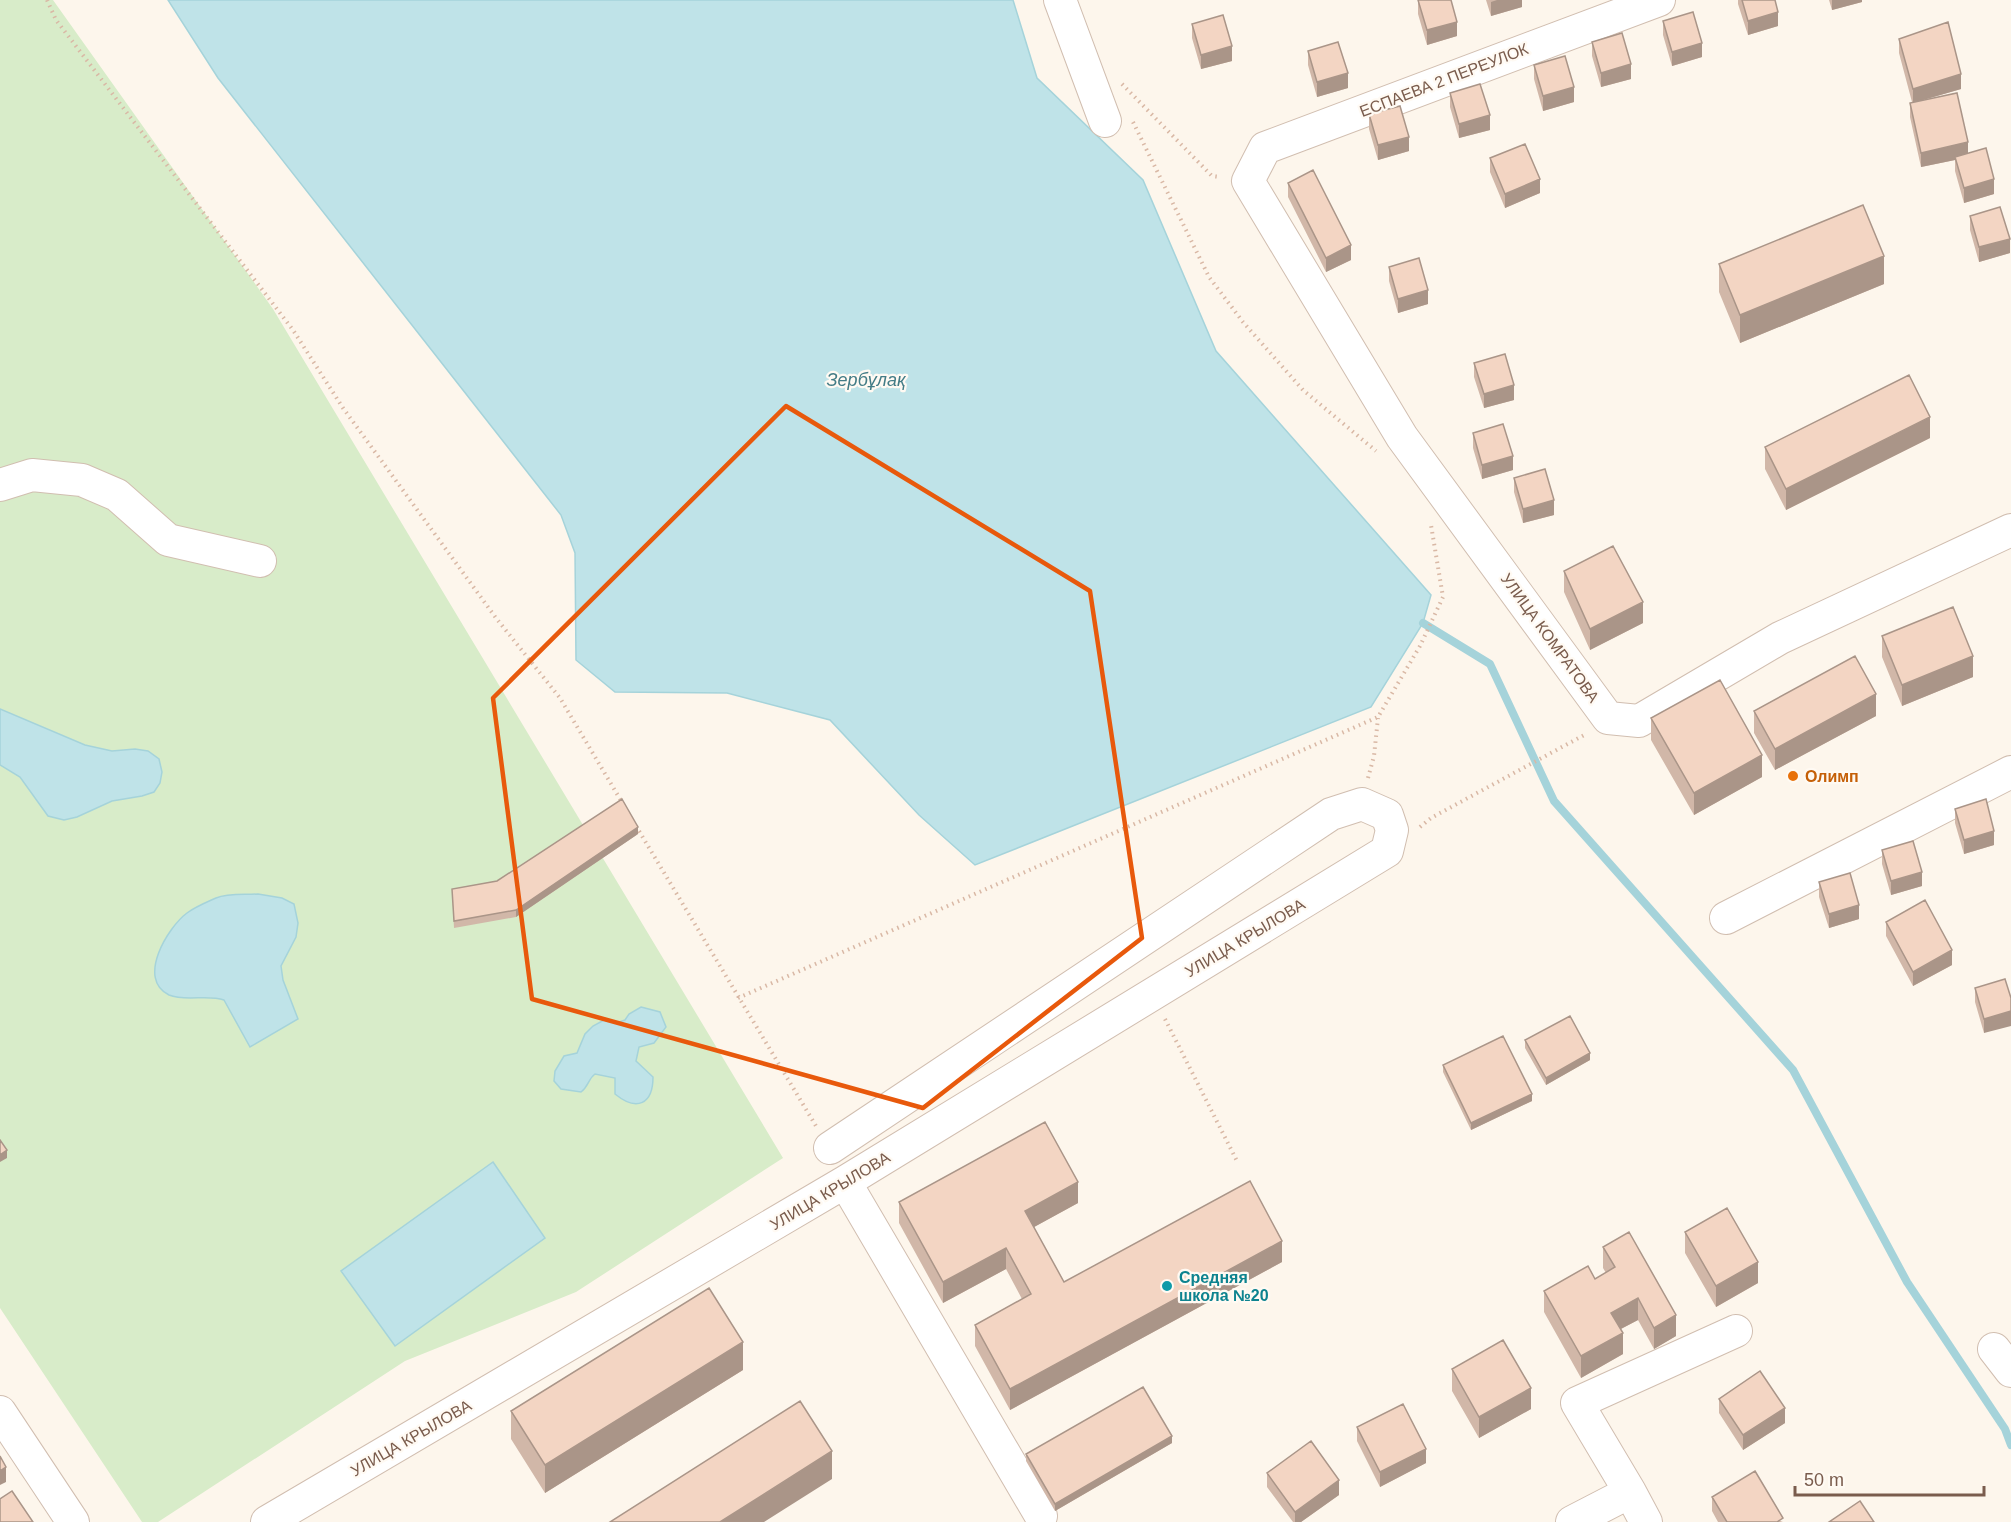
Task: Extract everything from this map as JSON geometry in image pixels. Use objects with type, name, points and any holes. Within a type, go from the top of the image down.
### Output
[{"type":"street","points":[[1060,0],[1118,119]]},
{"type":"street","name":"ЕСПАЕВА 2 ПЕРЕУЛОК","points":[[1248,181],[1265,148],[1659,0]]},
{"type":"street","name":"УЛИЦА КОМРАТОВА","points":[[1248,181],[1402,437],[1608,717],[1639,721],[1780,638],[2011,530]]},
{"type":"street","points":[[0,485],[32,475],[82,480],[117,495],[168,540],[260,561]]},
{"type":"street","points":[[1726,918],[2011,772]]},
{"type":"street","points":[[830,1148],[1331,814],[1362,804]]},
{"type":"street","name":"УЛИЦА КРЫЛОВА","points":[[267,1522],[845,1182],[1387,851],[1392,831],[1387,815],[1362,804]]},
{"type":"street","points":[[845,1182],[1041,1516]]},
{"type":"street","points":[[1646,1522],[1577,1403],[1736,1331]]},
{"type":"street","points":[[0,1412],[73,1522]]},
{"type":"street","points":[[1572,1522],[1630,1492]]},
{"type":"path","points":[[47,0],[56,20],[293,330],[343,408],[482,599],[560,698],[626,808]]},
{"type":"path","points":[[1120,83],[1212,176],[1248,181]]},
{"type":"path","points":[[1118,119],[1209,277],[1243,322],[1303,390],[1380,456]]},
{"type":"path","points":[[1362,804],[1374,756],[1378,717],[1420,646],[1443,597],[1429,516]]},
{"type":"path","points":[[738,998],[1378,717]]},
{"type":"path","points":[[1418,828],[1431,818],[1589,733]]},
{"type":"path","points":[[632,818],[830,1148]]},
{"type":"path","points":[[1152,995],[1238,1163]]},
{"type":"highlighted area","points":[[786,406],[1090,591],[1142,938],[923,1108],[532,999],[493,698]]},
{"type":"green space","points":[[0,0],[53,0],[273,309],[783,1158],[576,1292],[405,1361],[158,1522],[142,1522],[0,1308]]},
{"type":"water","name":"Зербұлақ","points":[[168,0],[1013,0],[1037,78],[1143,180],[1216,351],[1431,595],[1423,623],[1371,707],[975,865],[919,815],[830,720],[727,693],[615,692],[576,660],[575,553],[561,515],[218,78]]},
{"type":"water","points":[[0,709],[85,745],[112,751],[135,749],[148,751],[159,759],[162,772],[160,783],[154,792],[112,801],[77,817],[64,820],[48,816],[20,777],[0,765]]},
{"type":"water","points":[[258,894],[282,898],[294,904],[298,923],[296,937],[281,966],[283,980],[298,1019],[250,1047],[224,1000],[182,998],[169,995],[160,987],[155,977],[155,966],[164,941],[187,913],[221,896]]},
{"type":"water","points":[[641,1007],[660,1012],[666,1027],[654,1043],[639,1047],[636,1061],[653,1077],[647,1099],[637,1104],[623,1100],[615,1094],[615,1078],[595,1074],[581,1092],[561,1089],[554,1081],[555,1071],[564,1056],[577,1053],[585,1034],[604,1020],[619,1022],[625,1020],[629,1014]]},
{"type":"water","points":[[493,1162],[545,1238],[395,1346],[341,1271]]},
{"type":"building","points":[[1418,0],[1451,0],[1457,22],[1427,30]]},
{"type":"building","points":[[1742,0],[1775,0],[1778,12],[1748,21]]},
{"type":"building","points":[[1693,12],[1702,43],[1672,52],[1663,21]]},
{"type":"building","points":[[1223,15],[1232,46],[1201,55],[1192,24]]},
{"type":"building","points":[[1948,22],[1961,74],[1913,89],[1899,39]]},
{"type":"building","points":[[1622,33],[1631,64],[1601,73],[1592,42]]},
{"type":"building","points":[[1338,42],[1348,73],[1317,82],[1308,51]]},
{"type":"building","points":[[1565,56],[1574,87],[1543,96],[1534,65]]},
{"type":"building","points":[[1480,84],[1490,115],[1459,124],[1450,93]]},
{"type":"building","points":[[1957,93],[1968,142],[1921,153],[1910,103]]},
{"type":"building","points":[[1400,106],[1409,137],[1378,145],[1369,114]]},
{"type":"building","points":[[1525,144],[1540,179],[1505,194],[1490,158]]},
{"type":"building","points":[[1986,148],[1994,179],[1964,188],[1955,157]]},
{"type":"building","points":[[1313,170],[1351,245],[1326,258],[1288,183]]},
{"type":"building","points":[[1863,205],[1884,256],[1740,315],[1719,264]]},
{"type":"building","points":[[2000,207],[2010,239],[1979,247],[1970,216]]},
{"type":"building","points":[[1419,258],[1428,290],[1398,299],[1389,267]]},
{"type":"building","points":[[1505,354],[1514,385],[1484,394],[1474,363]]},
{"type":"building","points":[[1909,375],[1930,417],[1786,489],[1765,447]]},
{"type":"building","points":[[1503,424],[1513,456],[1482,465],[1473,433]]},
{"type":"building","points":[[1545,469],[1554,500],[1523,509],[1514,478]]},
{"type":"building","points":[[1613,546],[1643,602],[1590,629],[1564,571]]},
{"type":"building","points":[[1953,607],[1973,656],[1902,685],[1882,636]]},
{"type":"building","points":[[1855,656],[1876,694],[1775,749],[1754,711]]},
{"type":"building","points":[[1720,680],[1762,755],[1694,793],[1651,718]]},
{"type":"building","points":[[622,799],[638,827],[516,910],[454,921],[452,889],[497,881]]},
{"type":"building","points":[[1986,799],[1994,831],[1964,840],[1955,809]]},
{"type":"building","points":[[1913,841],[1922,872],[1891,881],[1882,850]]},
{"type":"building","points":[[1850,873],[1859,905],[1829,914],[1819,882]]},
{"type":"building","points":[[1925,900],[1952,950],[1913,972],[1886,922]]},
{"type":"building","points":[[2005,979],[2011,998],[2011,1011],[1984,1019],[1975,988]]},
{"type":"building","points":[[1570,1016],[1590,1053],[1546,1078],[1525,1040]]},
{"type":"building","points":[[1503,1036],[1532,1094],[1471,1123],[1443,1065]]},
{"type":"building","name":"Средняя школа №20","points":[[1045,1122],[1078,1182],[1025,1211],[1064,1282],[1250,1181],[1282,1241],[1010,1389],[975,1325],[1031,1294],[1006,1248],[943,1282],[899,1202]]},
{"type":"building","points":[[0,1140],[7,1150],[0,1155]]},
{"type":"building","points":[[1727,1208],[1758,1262],[1716,1286],[1685,1232]]},
{"type":"building","points":[[1629,1232],[1676,1315],[1654,1328],[1638,1298],[1611,1313],[1623,1333],[1581,1356],[1544,1291],[1588,1266],[1595,1279],[1615,1267],[1603,1247]]},
{"type":"building","points":[[709,1288],[743,1342],[545,1465],[511,1411]]},
{"type":"building","points":[[1503,1340],[1531,1388],[1479,1417],[1452,1369]]},
{"type":"building","points":[[1760,1371],[1785,1408],[1743,1435],[1719,1399]]},
{"type":"building","points":[[1143,1387],[1172,1436],[1055,1504],[1026,1454]]},
{"type":"building","points":[[800,1401],[832,1451],[720,1522],[610,1522]]},
{"type":"building","points":[[1403,1404],[1426,1449],[1380,1472],[1357,1427]]},
{"type":"building","points":[[1311,1441],[1339,1480],[1295,1512],[1267,1473]]},
{"type":"building","points":[[0,1456],[6,1467],[0,1471]]},
{"type":"building","points":[[1755,1471],[1783,1518],[1777,1522],[1727,1522],[1712,1497]]},
{"type":"building","points":[[12,1491],[33,1522],[0,1522],[0,1499]]},
{"type":"building","points":[[1860,1501],[1874,1522],[1829,1522]]},
{"type":"waterway","points":[[1423,623],[1490,664],[1554,801],[1793,1070],[1907,1282],[2005,1429],[2011,1445]]},
{"type":"place","name":"Олимп","points":[[1793,776]]},
{"type":"place","name":"Средняя школа №20","points":[[1167,1286]]}]
